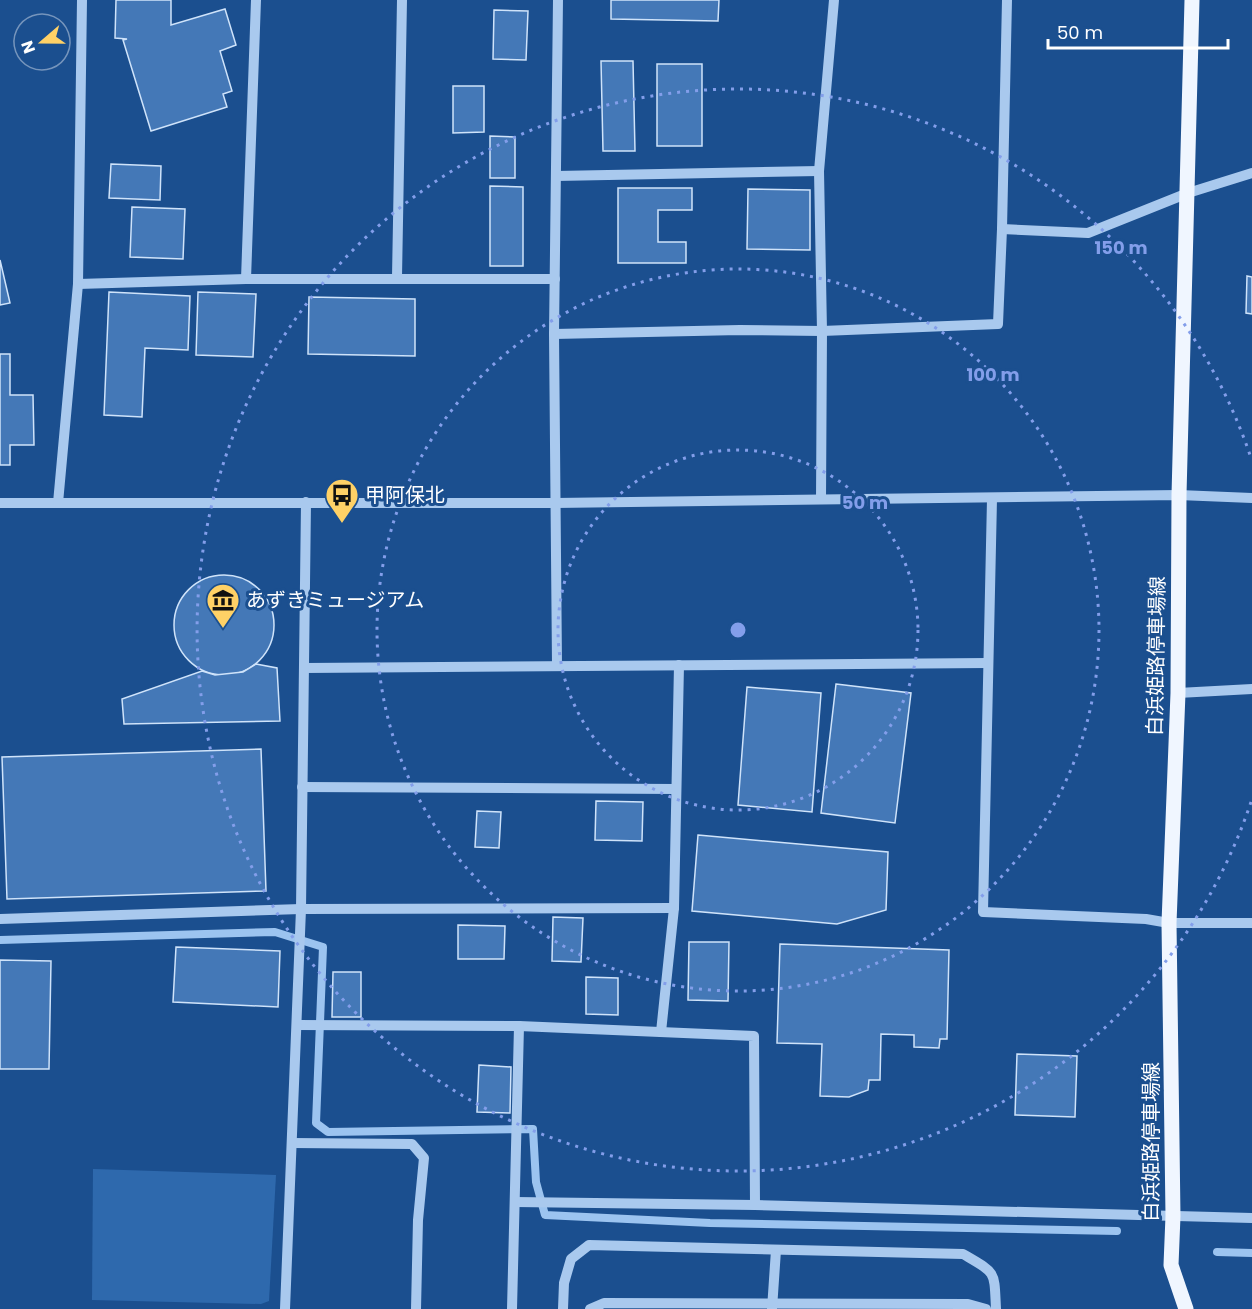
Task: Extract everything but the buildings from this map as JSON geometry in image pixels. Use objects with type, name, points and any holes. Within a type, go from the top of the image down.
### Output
[{"type":"main road","name":"白浜姫路停車場線","points":[[1186,1309],[1171,1265],[1173,1216],[1169,923],[1178,693],[1179,495],[1192,0]]},
{"type":"street","points":[[58,503],[78,284],[82,0]]},
{"type":"street","points":[[246,279],[256,0]]},
{"type":"street","points":[[397,278],[402,0]]},
{"type":"street","points":[[557,665],[554,334],[558,0]]},
{"type":"street","points":[[821,500],[822,331],[819,171],[834,0]]},
{"type":"street","points":[[554,334],[740,330],[822,331],[998,324],[1007,0]]},
{"type":"street","points":[[556,176],[819,171]]},
{"type":"street","points":[[1002,229],[1088,233],[1188,193],[1252,173]]},
{"type":"street","points":[[78,284],[246,279],[555,279]]},
{"type":"street","points":[[0,503],[555,503],[1179,495],[1252,498]]},
{"type":"street","points":[[992,499],[983,912],[1146,919],[1169,923],[1252,923]]},
{"type":"street","points":[[285,1309],[301,909],[306,502]]},
{"type":"street","points":[[304,668],[988,663]]},
{"type":"street","points":[[661,1032],[674,908],[679,665]]},
{"type":"street","points":[[1178,693],[1252,689]]},
{"type":"street","points":[[302,787],[676,789]]},
{"type":"street","points":[[0,919],[301,909],[674,908]]},
{"type":"street","points":[[297,1024],[519,1026],[754,1036],[755,1205]]},
{"type":"street","points":[[512,1309],[519,1026]]},
{"type":"street","points":[[292,1143],[412,1144],[424,1158],[417,1220],[416,1309]]},
{"type":"street","points":[[515,1202],[755,1205],[1252,1218]]},
{"type":"street","points":[[562,1309],[564,1283],[570,1259],[589,1245],[963,1254],[990,1270],[994,1280],[996,1309]]},
{"type":"street","points":[[772,1306],[776,1250]]},
{"type":"street","points":[[590,1309],[605,1306],[968,1304],[986,1309]]},
{"type":"shaded area","points":[[93,1169],[276,1175],[269,1301],[261,1304],[92,1300]]},
{"type":"waterway","points":[[0,940],[275,932],[323,947],[316,1123],[328,1132],[533,1129],[536,1182],[545,1215],[710,1223],[1117,1231]]},
{"type":"waterway","points":[[1217,1252],[1252,1253]]},
{"type":"place","name":"甲阿保北","points":[[342,524]]},
{"type":"place","name":"あずきミュージアム","points":[[223,629]]}]
